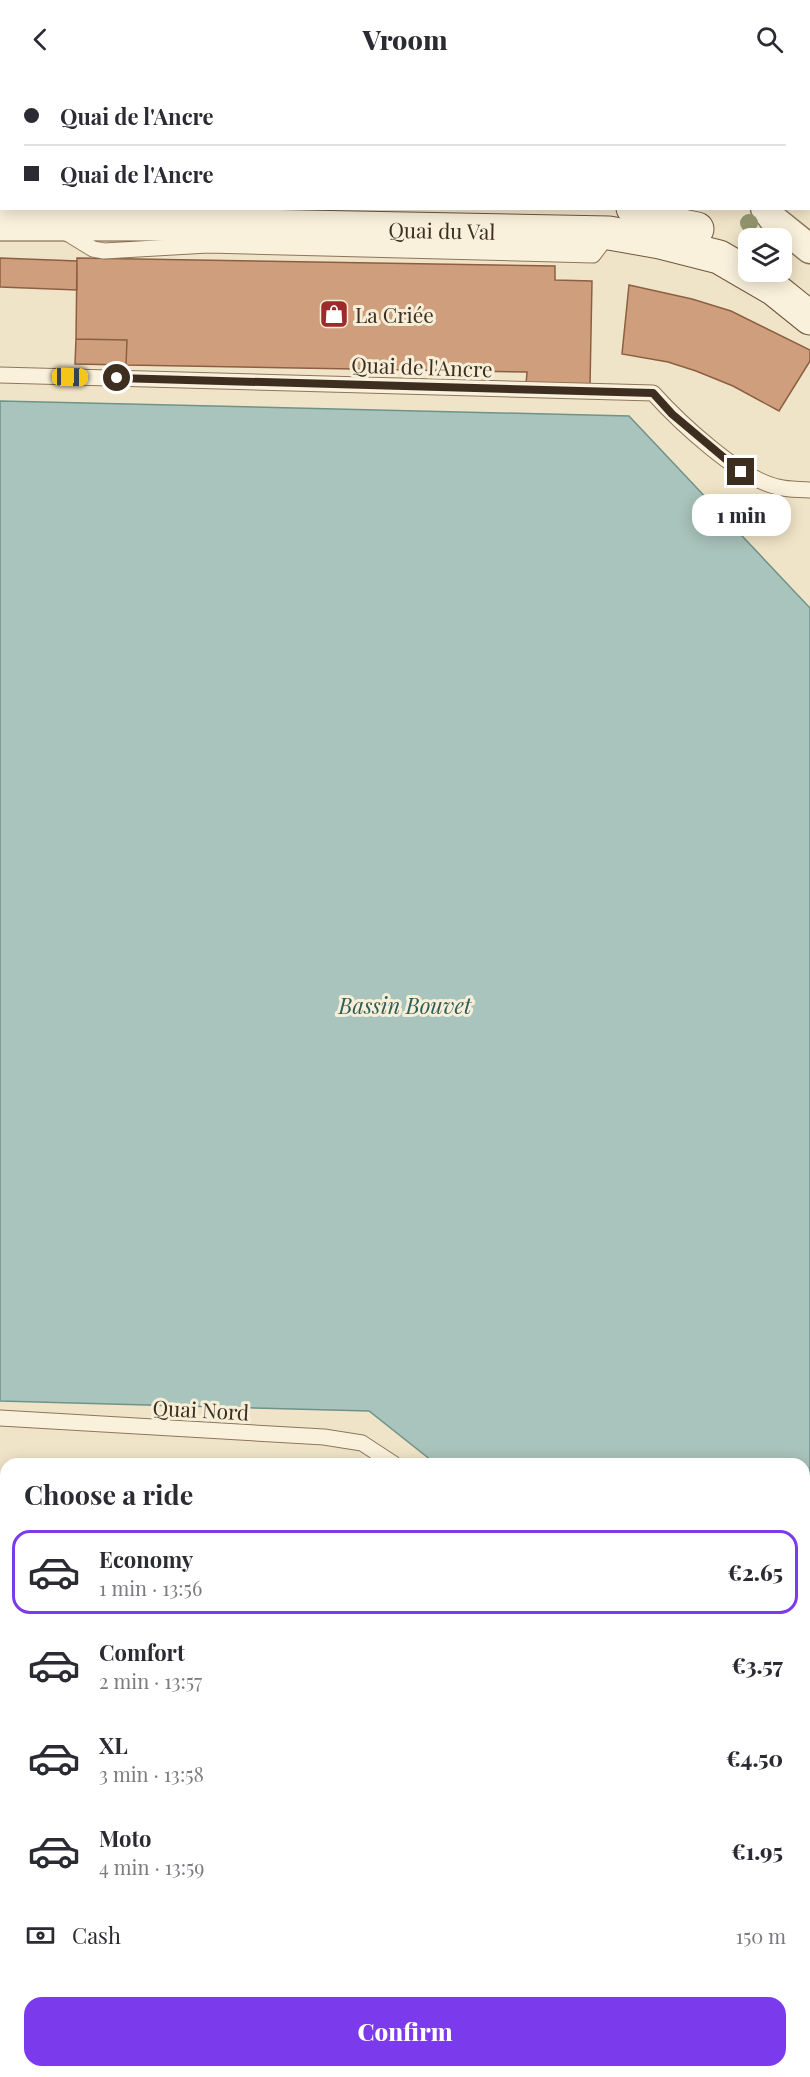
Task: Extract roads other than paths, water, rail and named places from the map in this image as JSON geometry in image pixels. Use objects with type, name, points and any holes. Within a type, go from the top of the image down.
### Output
[{"type":"main road","name":"Quai du Val","points":[[54,225],[82,210]]},
{"type":"main road","points":[[637,210],[664,222],[704,230],[738,245]]},
{"type":"main road","name":"Quai du Val","points":[[0,224],[164,224],[609,233],[660,242],[719,257],[774,289],[810,318]]},
{"type":"main road","points":[[792,277],[810,291]]},
{"type":"street","points":[[766,210],[774,220],[807,239]]},
{"type":"lane","name":"Quai de l'Ancre","points":[[0,375],[653,393],[672,414],[741,472],[778,487],[810,490]]},
{"type":"lane","name":"Quai Nord","points":[[0,1418],[324,1437],[362,1443],[385,1458]]},
{"type":"water","name":"Bassin Bouvet","points":[[0,401],[629,416],[810,608],[810,1458],[428,1458],[369,1411],[0,1401]]},
{"type":"place","name":"La Criée","points":[[334,314]]}]
